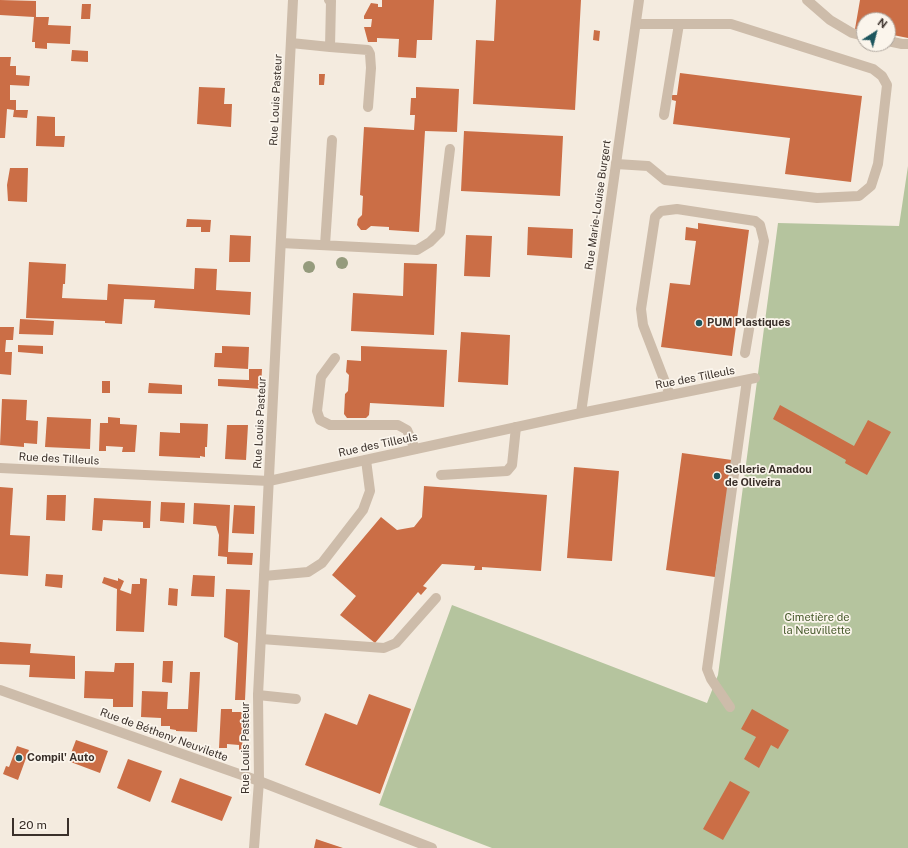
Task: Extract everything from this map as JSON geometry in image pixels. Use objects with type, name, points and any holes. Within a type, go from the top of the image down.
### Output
[{"type":"street","name":"Rue Louis Pasteur","points":[[254,848],[259,781],[258,695],[293,0]]},
{"type":"street","points":[[329,0],[331,1],[330,47]]},
{"type":"street","name":"Rue Marie-Louise Burgert","points":[[581,413],[639,0]]},
{"type":"street","points":[[806,0],[830,20],[856,34]]},
{"type":"street","points":[[616,164],[648,166],[665,180],[817,198],[859,196],[871,186],[878,164],[887,85],[882,76],[873,69],[731,24],[636,24]]},
{"type":"street","points":[[664,115],[679,24]]},
{"type":"street","points":[[290,43],[368,50],[370,54],[371,68],[368,107]]},
{"type":"street","points":[[896,43],[908,44]]},
{"type":"street","points":[[325,246],[332,140]]},
{"type":"street","points":[[281,243],[417,250],[430,242],[440,232],[450,148]]},
{"type":"street","points":[[670,395],[643,325],[641,310],[654,218],[661,211],[677,209],[755,221],[760,224],[764,241],[744,353]]},
{"type":"street","points":[[335,358],[321,377],[317,411],[320,420],[330,425],[398,425],[407,430],[415,449]]},
{"type":"street","name":"Rue des Tilleuls","points":[[0,468],[269,481],[581,413],[751,379],[708,669],[711,679],[730,707]]},
{"type":"street","points":[[441,475],[507,471],[512,465],[516,427]]},
{"type":"street","points":[[264,576],[308,572],[322,563],[362,510],[370,491],[366,460]]},
{"type":"street","points":[[261,639],[384,648],[396,643],[436,598]]},
{"type":"street","name":"Rue de Bétheny Neuvilette","points":[[0,690],[259,781],[432,848]]},
{"type":"street","points":[[258,695],[296,699]]},
{"type":"green space","name":"Cimetière de la Neuvillette","points":[[908,166],[908,848],[492,848],[379,805],[452,605],[707,703],[718,675],[778,223],[899,226]]},
{"type":"building","points":[[0,0],[36,1],[36,17],[49,17],[48,25],[71,26],[70,44],[47,43],[47,49],[35,48],[35,42],[32,42],[34,17],[0,15]]},
{"type":"building","points":[[382,0],[434,0],[432,40],[417,40],[416,58],[398,57],[399,39],[377,38],[377,42],[368,42],[364,27],[371,27],[372,19],[364,19],[364,16],[371,3],[378,4],[378,7],[382,7]]},
{"type":"building","points":[[496,0],[581,0],[575,110],[473,104],[476,40],[494,41]]},
{"type":"building","points":[[860,0],[908,0],[908,38],[896,36],[896,12],[858,12]]},
{"type":"building","points":[[82,4],[91,4],[90,19],[81,19]]},
{"type":"building","points":[[594,30],[600,31],[599,41],[593,40]]},
{"type":"building","points":[[72,50],[88,51],[88,62],[71,61]]},
{"type":"building","points":[[0,57],[11,57],[10,66],[16,66],[16,75],[30,76],[29,86],[10,85],[10,100],[16,100],[16,110],[28,110],[27,118],[13,117],[14,110],[7,109],[5,138],[0,138]]},
{"type":"building","points":[[680,73],[862,96],[851,182],[785,174],[790,138],[673,124],[676,101],[672,100],[672,95],[677,95]]},
{"type":"building","points":[[319,74],[325,74],[324,85],[319,85]]},
{"type":"building","points":[[199,87],[225,88],[224,104],[232,104],[231,127],[197,124]]},
{"type":"building","points":[[416,87],[459,89],[457,132],[425,131],[419,232],[389,230],[389,227],[371,226],[366,230],[361,230],[357,225],[358,219],[362,215],[363,196],[360,195],[364,127],[414,130],[415,115],[410,115],[411,98],[416,98]]},
{"type":"building","points":[[37,116],[55,117],[55,136],[65,136],[64,147],[36,146]]},
{"type":"building","points":[[464,131],[563,136],[560,196],[461,191]]},
{"type":"building","points":[[10,168],[28,168],[27,202],[8,201],[7,185]]},
{"type":"building","points":[[187,219],[211,220],[210,232],[201,232],[201,227],[186,227]]},
{"type":"building","points":[[698,223],[749,230],[732,356],[661,347],[670,283],[690,285],[696,241],[685,240],[686,227],[698,229]]},
{"type":"building","points":[[528,227],[573,229],[572,258],[527,255]]},
{"type":"building","points":[[230,235],[251,236],[250,262],[229,262]]},
{"type":"building","points":[[466,235],[492,236],[490,277],[464,276]]},
{"type":"building","points":[[29,262],[66,264],[65,284],[63,284],[62,298],[107,300],[108,284],[194,289],[195,268],[217,269],[216,290],[251,292],[250,315],[154,308],[155,300],[124,299],[122,324],[105,323],[105,321],[26,318]]},
{"type":"building","points":[[404,263],[437,264],[434,335],[351,331],[353,293],[403,296]]},
{"type":"building","points":[[20,319],[54,321],[53,335],[19,334]]},
{"type":"building","points":[[0,327],[14,327],[13,340],[6,340],[5,352],[12,352],[11,375],[0,374]]},
{"type":"building","points":[[461,332],[510,335],[508,385],[458,382]]},
{"type":"building","points":[[18,345],[43,346],[43,354],[18,352]]},
{"type":"building","points":[[222,346],[249,347],[248,369],[214,367],[215,353],[222,353]]},
{"type":"building","points":[[361,346],[447,350],[444,407],[370,403],[369,415],[366,418],[347,418],[344,414],[345,394],[348,391],[349,375],[346,372],[347,360],[361,361]]},
{"type":"building","points":[[249,369],[262,369],[261,389],[218,386],[218,379],[249,380]]},
{"type":"building","points":[[102,381],[110,381],[110,393],[102,393]]},
{"type":"building","points":[[149,383],[182,385],[182,394],[148,393]]},
{"type":"building","points":[[2,399],[27,400],[26,420],[38,421],[37,444],[24,443],[24,447],[0,445]]},
{"type":"building","points":[[780,405],[854,446],[868,420],[891,432],[867,475],[845,463],[846,460],[773,419]]},
{"type":"building","points":[[47,417],[91,419],[90,449],[45,447]]},
{"type":"building","points":[[108,417],[120,418],[120,424],[137,425],[135,452],[122,452],[123,447],[106,446],[106,451],[99,451],[100,423],[108,423]]},
{"type":"building","points":[[180,423],[208,424],[205,457],[159,456],[160,432],[180,433]]},
{"type":"building","points":[[227,425],[248,425],[246,460],[225,459]]},
{"type":"building","points":[[682,453],[732,460],[715,577],[666,570]]},
{"type":"building","points":[[574,467],[619,471],[612,561],[567,558]]},
{"type":"building","points":[[424,486],[547,495],[541,571],[482,567],[482,570],[474,570],[475,566],[442,564],[423,586],[427,588],[421,595],[418,592],[375,643],[340,615],[356,596],[332,575],[381,517],[397,530],[414,527],[422,517]]},
{"type":"building","points":[[0,487],[13,488],[10,535],[30,536],[28,576],[0,574]]},
{"type":"building","points":[[47,495],[66,495],[65,521],[46,520]]},
{"type":"building","points":[[94,498],[151,501],[150,528],[143,528],[143,522],[103,520],[102,531],[92,530]]},
{"type":"building","points":[[161,502],[185,503],[184,523],[160,521]]},
{"type":"building","points":[[194,503],[230,505],[228,552],[253,553],[252,565],[227,564],[227,557],[218,556],[219,535],[216,526],[193,524]]},
{"type":"building","points":[[234,505],[255,506],[254,534],[232,533]]},
{"type":"building","points":[[46,574],[63,575],[62,588],[45,586]]},
{"type":"building","points":[[193,575],[215,576],[214,597],[191,596]]},
{"type":"building","points":[[104,577],[118,581],[118,578],[124,581],[120,590],[131,594],[132,584],[140,584],[140,578],[147,579],[144,632],[116,631],[117,589],[102,583]]},
{"type":"building","points":[[169,588],[178,589],[177,606],[168,605]]},
{"type":"building","points":[[226,589],[250,590],[245,700],[235,700],[238,643],[224,637]]},
{"type":"building","points":[[0,642],[31,644],[30,653],[75,656],[75,679],[29,677],[30,665],[0,664]]},
{"type":"building","points":[[163,661],[173,661],[172,683],[162,682]]},
{"type":"building","points":[[115,663],[134,663],[133,707],[113,707],[113,699],[84,698],[85,671],[114,672]]},
{"type":"building","points":[[190,672],[200,672],[197,732],[176,731],[170,729],[170,726],[161,726],[161,718],[141,717],[142,691],[168,692],[167,709],[188,709]]},
{"type":"building","points":[[369,694],[411,709],[380,794],[305,765],[325,713],[357,725]]},
{"type":"building","points":[[221,709],[232,709],[232,712],[244,712],[242,750],[239,750],[239,745],[227,744],[227,748],[219,748]]},
{"type":"building","points":[[752,709],[789,730],[778,749],[771,745],[759,768],[744,759],[756,737],[741,729]]},
{"type":"building","points":[[76,740],[108,751],[100,773],[68,761]]},
{"type":"building","name":"Compil' Auto","points":[[17,746],[29,750],[18,780],[3,774],[6,766],[9,767]]},
{"type":"building","points":[[128,759],[162,771],[150,802],[117,788]]},
{"type":"building","points":[[180,778],[232,797],[222,821],[171,802]]},
{"type":"building","points":[[730,781],[750,792],[723,840],[703,829]]},
{"type":"building","points":[[316,839],[343,848],[314,848]]},
{"type":"place","name":"PUM Plastiques","points":[[699,323]]},
{"type":"place","name":"Sellerie Amadou de Oliveira","points":[[717,476]]},
{"type":"place","name":"Compil' Auto","points":[[19,758]]}]
